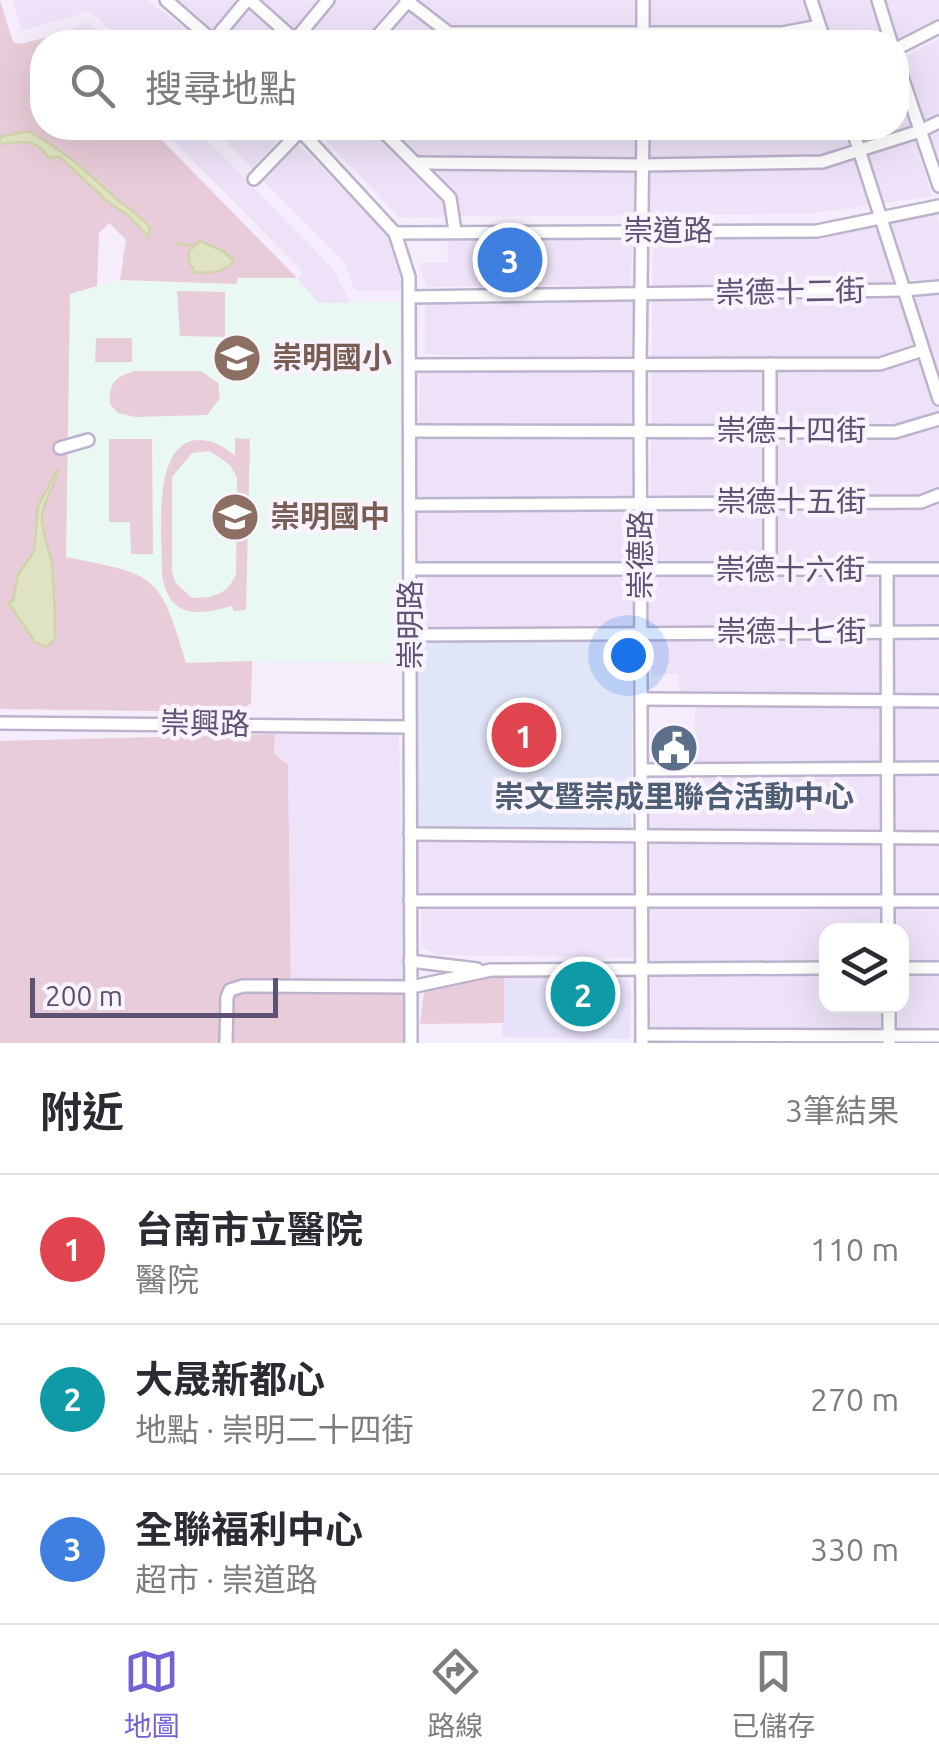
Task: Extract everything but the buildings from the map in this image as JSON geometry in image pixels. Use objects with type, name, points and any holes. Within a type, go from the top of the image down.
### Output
[{"type":"street","points":[[166,0],[200,30]]},
{"type":"street","points":[[223,30],[248,0],[283,30]]},
{"type":"street","points":[[303,30],[328,0]]},
{"type":"street","points":[[382,30],[408,0],[444,30]]},
{"type":"street","points":[[642,30],[643,0]]},
{"type":"street","points":[[811,0],[820,30]]},
{"type":"street","points":[[878,0],[887,30]]},
{"type":"street","points":[[798,30],[819,26]]},
{"type":"street","points":[[909,42],[939,27]]},
{"type":"street","points":[[909,98],[939,186]]},
{"type":"street","points":[[909,134],[939,122]]},
{"type":"street","points":[[254,179],[289,140]]},
{"type":"street","name":"崇明路","points":[[311,140],[394,233],[406,261],[410,298],[411,1043]]},
{"type":"street","points":[[393,140],[452,202],[456,231]]},
{"type":"street","name":"崇德路","points":[[642,1039],[643,140]]},
{"type":"street","points":[[856,140],[939,399]]},
{"type":"street","points":[[415,163],[822,162],[891,140]]},
{"type":"street","name":"崇道路","points":[[394,233],[818,231],[939,206]]},
{"type":"street","name":"崇德十二街","points":[[410,298],[939,287]]},
{"type":"street","points":[[410,365],[880,364],[924,350]]},
{"type":"street","points":[[770,364],[770,569]]},
{"type":"street","name":"崇德十四街","points":[[410,431],[895,432],[939,419]]},
{"type":"street","points":[[60,448],[88,440]]},
{"type":"street","name":"崇德十五街","points":[[410,504],[921,502],[939,495]]},
{"type":"street","name":"崇德十六街","points":[[411,569],[939,569]]},
{"type":"street","points":[[887,570],[888,923]]},
{"type":"street","name":"崇德十七街","points":[[411,634],[939,632]]},
{"type":"street","points":[[642,698],[939,700]]},
{"type":"street","name":"崇興路","points":[[0,723],[410,727]]},
{"type":"street","points":[[642,770],[939,768]]},
{"type":"street","points":[[410,834],[939,838]]},
{"type":"street","points":[[410,901],[939,901]]},
{"type":"street","points":[[410,961],[491,970],[819,968]]},
{"type":"street","points":[[909,968],[939,968]]},
{"type":"street","points":[[226,1043],[227,997],[236,987],[410,987],[491,970]]},
{"type":"street","points":[[642,1039],[938,1038]]},
{"type":"shaded area","points":[[0,0],[13,42],[30,42],[30,140],[162,140],[297,278],[238,278],[236,284],[120,280],[126,240],[109,223],[99,233],[97,286],[70,294],[66,557],[119,568],[150,583],[169,611],[186,663],[252,661],[251,704],[233,712],[0,709]]},
{"type":"shaded area","points":[[12,0],[148,0],[186,30],[110,30],[90,11],[22,31]]},
{"type":"shaded area","points":[[175,0],[240,0],[211,30]]},
{"type":"shaded area","points":[[250,0],[396,0],[371,30],[227,30]]},
{"type":"shaded area","points":[[416,0],[873,0],[882,30],[391,30]]},
{"type":"shaded area","points":[[886,0],[939,0],[939,21],[909,37],[909,30],[895,30]]},
{"type":"shaded area","points":[[88,22],[96,30],[70,30]]},
{"type":"shaded area","points":[[939,39],[939,168],[909,73],[909,54]]},
{"type":"shaded area","points":[[909,119],[932,196],[807,214],[399,217],[325,140],[909,140]]},
{"type":"shaded area","points":[[28,131],[30,140],[51,145],[141,218],[150,228],[148,237],[60,157],[48,157],[27,142],[0,144],[0,137]]},
{"type":"shaded area","points":[[173,140],[207,140],[333,269],[350,303],[318,303],[297,278],[304,273]]},
{"type":"shaded area","points":[[224,140],[278,140],[253,169]]},
{"type":"shaded area","points":[[298,144],[388,234],[402,285],[399,291],[355,291],[345,263],[262,180]]},
{"type":"shaded area","points":[[934,206],[939,223],[939,279],[906,280],[885,219]]},
{"type":"shaded area","points":[[879,220],[939,405],[939,626],[649,627],[653,237],[825,237]]},
{"type":"shaded area","points":[[532,234],[633,238],[630,286],[532,285]]},
{"type":"shaded area","points":[[447,235],[488,235],[488,286],[426,287],[419,263],[448,263]]},
{"type":"shaded area","points":[[200,241],[223,251],[234,261],[216,271],[195,272],[189,262],[189,251]]},
{"type":"shaded area","name":"崇明國中","points":[[238,278],[297,278],[318,303],[404,302],[406,663],[186,663],[66,557],[70,293],[120,280],[235,284]]},
{"type":"shaded area","points":[[939,289],[939,377],[910,292]]},
{"type":"shaded area","points":[[177,291],[225,292],[225,337],[180,336]]},
{"type":"shaded area","points":[[425,300],[637,301],[637,362],[425,354]]},
{"type":"shaded area","points":[[96,338],[132,338],[132,362],[95,362]]},
{"type":"shaded area","points":[[420,367],[637,367],[638,429],[419,427]]},
{"type":"shaded area","points":[[136,371],[201,371],[218,383],[220,398],[207,415],[136,417],[118,413],[110,404],[112,385]]},
{"type":"shaded area","points":[[638,433],[639,502],[416,499],[416,435]]},
{"type":"shaded area","points":[[235,438],[250,439],[246,610],[234,611],[232,606],[186,610],[171,599],[162,575],[162,500],[170,462],[178,449],[197,440],[215,443],[235,456]],"holes":[[[210,451],[230,465],[237,478],[236,575],[218,594],[192,598],[175,582],[172,572],[172,477],[192,453]]]},
{"type":"shaded area","points":[[109,439],[152,439],[153,554],[131,554],[130,522],[109,522]]},
{"type":"shaded area","points":[[58,468],[42,514],[55,612],[55,639],[46,647],[35,642],[8,602],[13,601],[18,575],[34,551],[38,506]]},
{"type":"shaded area","points":[[639,505],[638,567],[419,564],[418,509]]},
{"type":"shaded area","points":[[640,571],[640,628],[420,630],[420,572]]},
{"type":"shaded area","points":[[884,635],[883,699],[679,693],[678,674],[651,675],[651,636]]},
{"type":"shaded area","points":[[890,635],[939,635],[939,767],[891,767]]},
{"type":"shaded area","points":[[633,638],[631,831],[416,829],[417,640]]},
{"type":"shaded area","points":[[695,705],[880,706],[881,765],[696,764]]},
{"type":"shaded area","points":[[275,734],[399,734],[405,983],[291,984],[288,765],[274,753]]},
{"type":"shaded area","points":[[275,734],[274,753],[288,765],[291,994],[407,992],[407,1043],[0,1043],[0,741]]},
{"type":"shaded area","points":[[939,775],[939,834],[649,830],[648,777]]},
{"type":"shaded area","points":[[417,839],[635,843],[636,896],[416,896]]},
{"type":"shaded area","points":[[651,842],[878,845],[880,923],[819,923],[819,1013],[882,1013],[882,1043],[651,1043]]},
{"type":"shaded area","points":[[894,845],[939,845],[939,1043],[894,1043],[894,1013],[909,1013],[909,923],[894,923]]},
{"type":"shaded area","points":[[421,907],[634,908],[633,958],[437,955],[422,947]]},
{"type":"shaded area","points":[[504,975],[627,979],[631,990],[630,1039],[502,1037]]},
{"type":"shaded area","points":[[504,975],[504,1023],[420,1024],[424,992]]},
{"type":"waterway","points":[[175,243],[192,246]]},
{"type":"place","name":"全聯福利中心","points":[[510,260]]},
{"type":"place","name":"崇明國小","points":[[237,358]]},
{"type":"place","name":"崇明國中","points":[[235,517]]},
{"type":"place","name":"台南市立醫院","points":[[524,735]]},
{"type":"place","name":"崇文暨崇成里聯合活動中心","points":[[674,748]]},
{"type":"place","name":"大晟新都心","points":[[583,994]]}]
